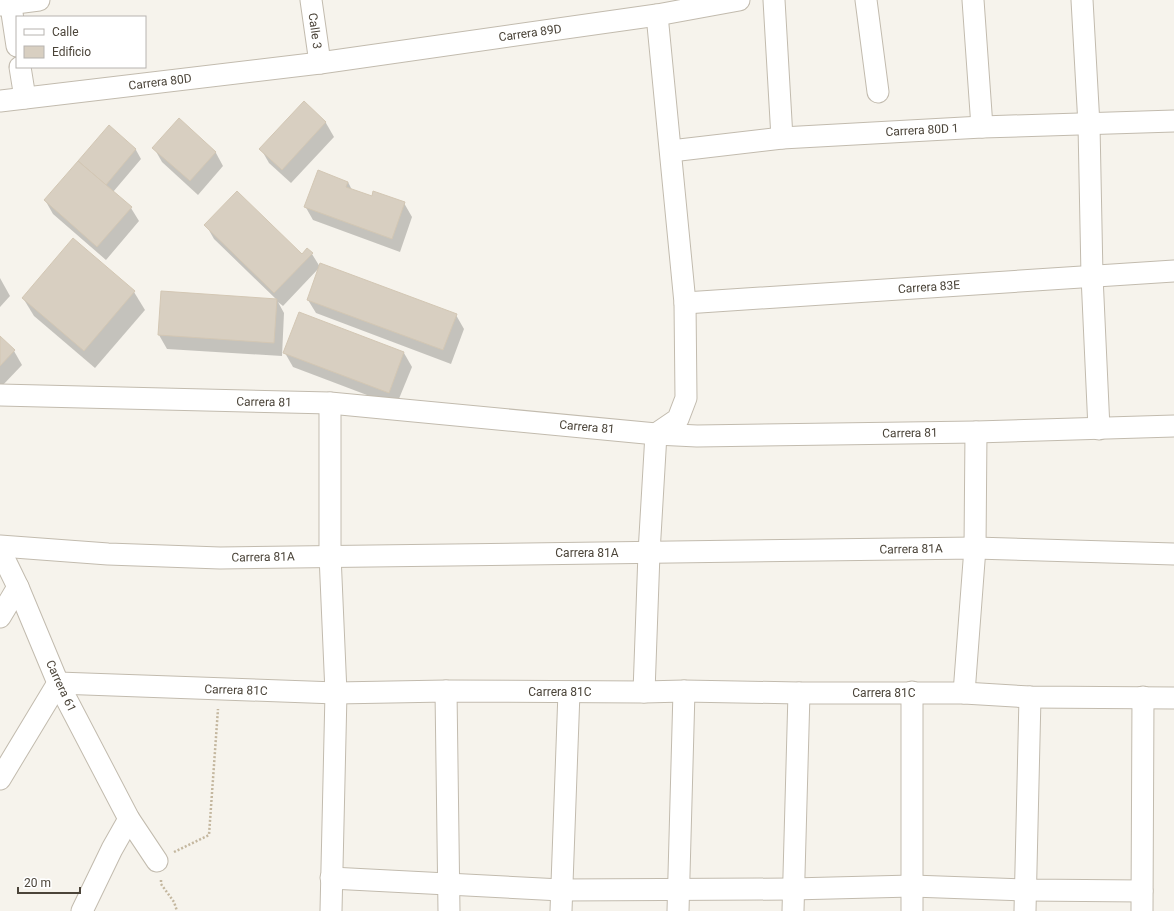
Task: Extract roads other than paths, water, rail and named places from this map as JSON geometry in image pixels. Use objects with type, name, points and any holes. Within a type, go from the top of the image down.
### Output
[{"type":"street","points":[[16,42],[7,3],[39,0]]},
{"type":"street","name":"Calle 3","points":[[311,0],[320,63]]},
{"type":"street","name":"Carrera 89D","points":[[320,63],[657,15],[739,0]]},
{"type":"street","points":[[774,0],[782,138]]},
{"type":"street","points":[[866,0],[878,92]]},
{"type":"street","points":[[974,0],[982,127]]},
{"type":"street","points":[[1082,0],[1089,125],[1092,276],[1099,429]]},
{"type":"street","points":[[644,692],[649,553],[656,434],[678,419],[686,398],[685,303],[657,15]]},
{"type":"street","name":"Carrera 80D","points":[[0,101],[320,63]]},
{"type":"street","points":[[20,68],[25,98]]},
{"type":"street","name":"Carrera 80D 1","points":[[671,151],[782,138],[982,127],[1089,125],[1174,121]]},
{"type":"street","name":"Carrera 83E","points":[[685,303],[1174,271]]},
{"type":"street","name":"Carrera 81","points":[[0,395],[330,403],[656,434],[697,436],[976,432],[1174,426]]},
{"type":"street","points":[[330,403],[330,555],[336,693],[331,911]]},
{"type":"street","points":[[964,692],[975,548],[976,432]]},
{"type":"street","name":"Carrera 81A","points":[[0,546],[108,554],[220,558],[330,555],[649,553],[975,548],[1174,554]]},
{"type":"street","name":"Carrera 61","points":[[0,550],[18,587],[58,683],[129,819],[157,860]]},
{"type":"street","points":[[0,617],[18,587]]},
{"type":"street","points":[[0,779],[58,683]]},
{"type":"street","name":"Carrera 81C","points":[[58,683],[336,693],[446,691],[684,691],[799,693],[964,692],[1030,697],[1174,698]]},
{"type":"street","points":[[446,691],[449,911]]},
{"type":"street","points":[[678,911],[684,691]]},
{"type":"street","points":[[561,911],[569,692]]},
{"type":"street","points":[[912,692],[912,911]]},
{"type":"street","points":[[793,911],[792,889],[799,693]]},
{"type":"street","points":[[1026,911],[1030,697]]},
{"type":"street","points":[[331,878],[562,890],[792,889],[912,886],[1026,890],[1142,901],[1143,697]]},
{"type":"street","points":[[82,911],[112,849],[129,819]]}]
